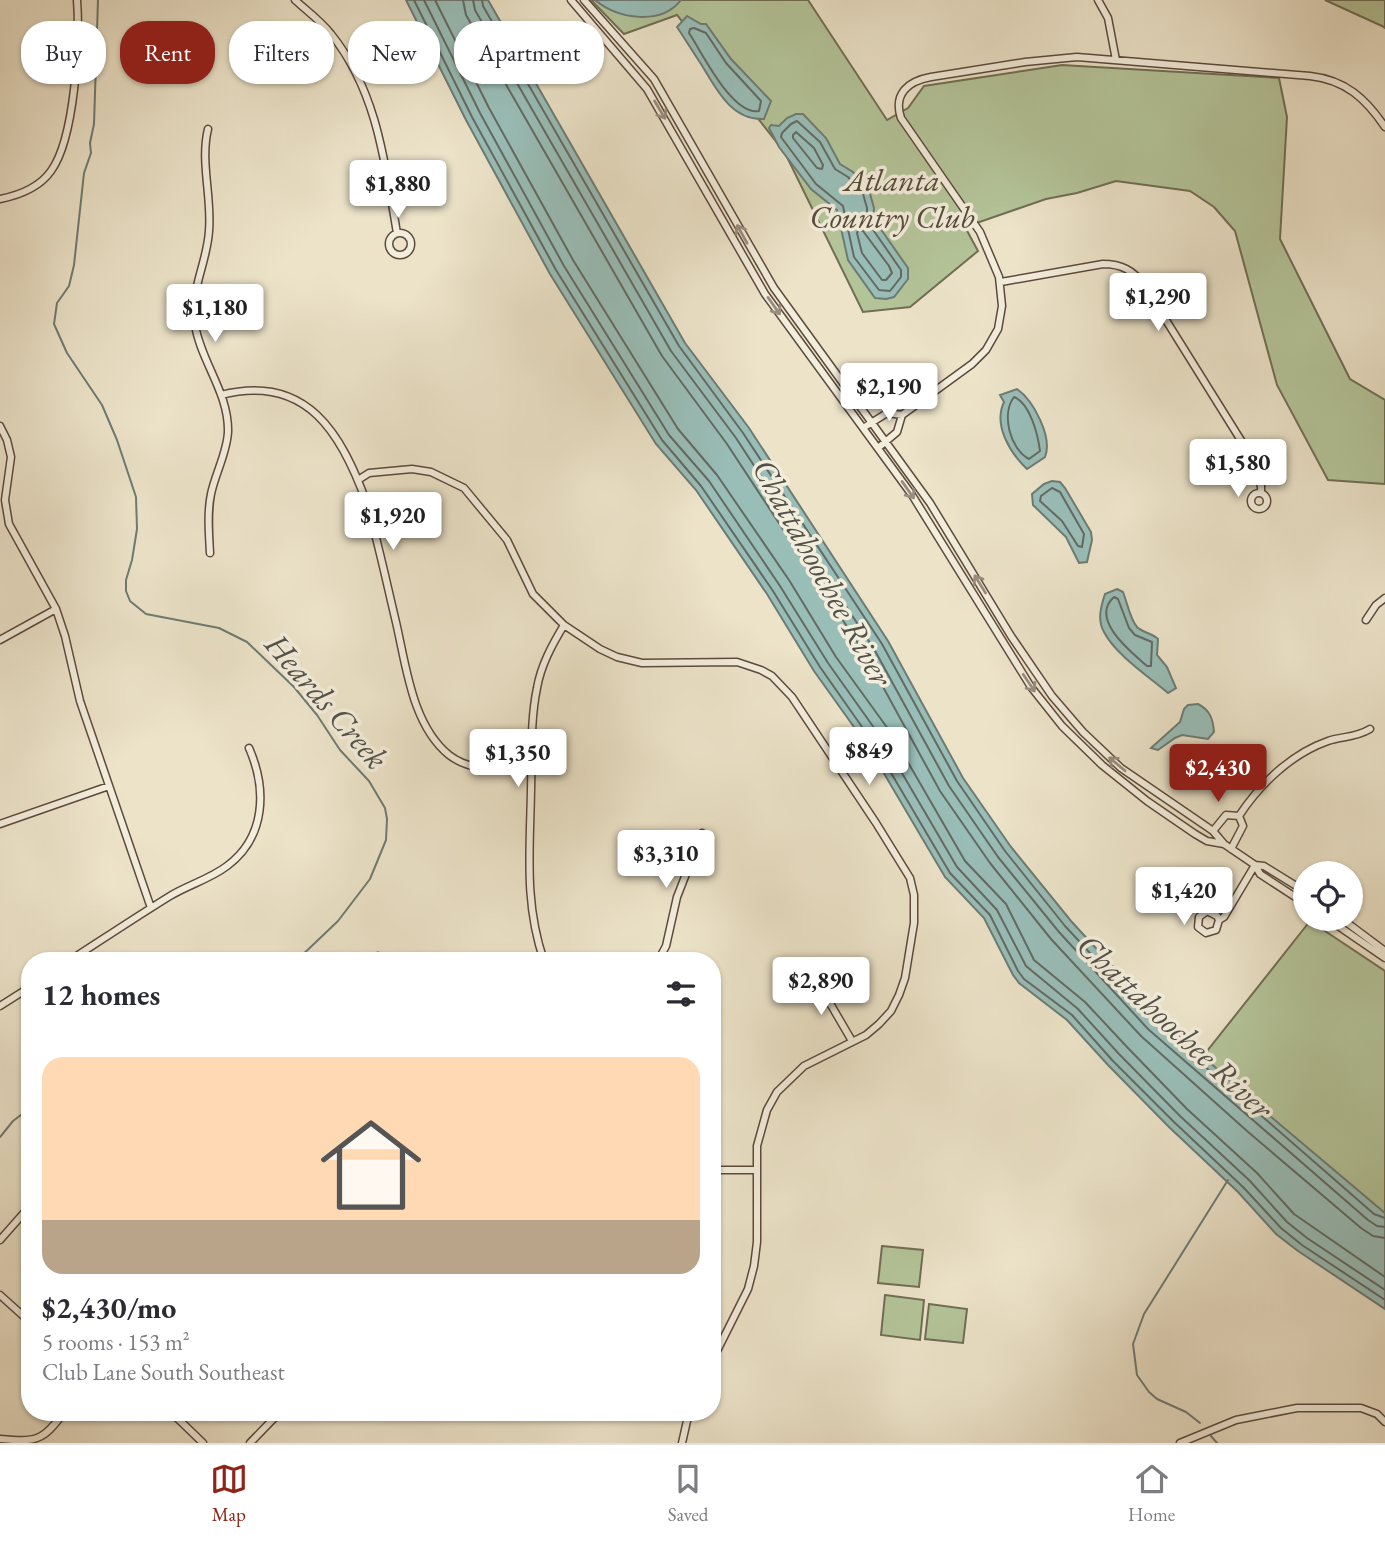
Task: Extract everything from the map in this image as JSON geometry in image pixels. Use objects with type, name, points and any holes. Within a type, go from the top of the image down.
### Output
[{"type":"street","points":[[0,199],[33,187],[50,172],[59,159],[78,58],[77,0]]},
{"type":"street","points":[[295,0],[330,32],[365,89],[378,130],[397,233]]},
{"type":"street","points":[[570,0],[647,89],[759,284],[912,495],[1031,687],[1062,726],[1102,765],[1147,801],[1207,841],[1224,844]]},
{"type":"street","points":[[584,0],[654,79],[774,288],[930,503],[1011,636],[1067,713],[1121,768],[1213,831],[1224,844],[1255,865],[1260,874],[1293,896]]},
{"type":"street","points":[[1098,0],[1108,18],[1116,60]]},
{"type":"street","points":[[878,448],[897,432],[902,415],[972,364],[990,345],[1002,314],[1001,282],[974,224],[901,118],[898,106],[901,93],[909,84],[921,79],[975,69],[1064,58],[1116,60],[1326,79],[1360,96],[1385,127]]},
{"type":"street","points":[[208,129],[205,146],[209,233],[195,287],[193,312],[198,338],[222,395],[228,433],[210,497],[210,553]]},
{"type":"street","points":[[1001,282],[1103,264],[1120,266],[1132,272],[1144,285],[1242,442],[1261,486],[1261,493]]},
{"type":"street","points":[[222,395],[240,390],[261,389],[280,393],[304,403],[331,429],[358,481],[374,529],[412,692],[428,727],[449,755],[465,763],[487,769],[532,769]]},
{"type":"street","points":[[863,428],[887,413],[902,415]]},
{"type":"street","points":[[0,426],[11,457],[5,500],[9,524],[57,609],[80,701],[152,908]]},
{"type":"street","points":[[358,481],[369,473],[412,469],[431,472],[464,488],[507,540],[533,594],[565,625],[600,649],[632,661],[659,663],[726,660],[748,664],[772,676],[792,696],[902,863],[914,895],[914,923],[899,995],[879,1024],[804,1066],[777,1092],[761,1127],[757,1146],[757,1242],[754,1266],[748,1289],[721,1343]]},
{"type":"street","points":[[1366,621],[1376,604],[1385,598]]},
{"type":"street","points":[[0,640],[57,609]]},
{"type":"street","points":[[541,952],[533,926],[530,894],[533,716],[536,689],[547,657],[565,625]]},
{"type":"street","points":[[1239,816],[1265,783],[1299,755],[1325,742],[1354,737],[1370,729]]},
{"type":"street","points":[[83,952],[183,888],[225,867],[238,857],[249,842],[258,821],[262,796],[259,774],[249,748]]},
{"type":"street","points":[[0,824],[109,786]]},
{"type":"street","points":[[1213,831],[1226,815],[1239,816]]},
{"type":"street","points":[[1231,849],[1243,827],[1239,816]]},
{"type":"street","points":[[663,952],[677,897],[702,833]]},
{"type":"street","points":[[1255,865],[1264,866],[1293,884]]},
{"type":"street","points":[[1219,920],[1224,917],[1255,865]]},
{"type":"street","points":[[1346,931],[1385,958]]},
{"type":"street","points":[[1358,931],[1385,951]]},
{"type":"street","points":[[810,977],[824,993],[852,1041]]},
{"type":"street","points":[[0,1006],[21,993]]},
{"type":"street","points":[[721,1170],[757,1170]]},
{"type":"street","points":[[0,1240],[21,1216]]},
{"type":"street","points":[[0,1295],[21,1314]]},
{"type":"street","points":[[1180,1443],[1236,1420],[1297,1408],[1361,1408],[1377,1414],[1385,1422]]},
{"type":"street","points":[[0,1440],[28,1442],[41,1438],[51,1431],[58,1421]]},
{"type":"street","points":[[180,1421],[203,1443]]},
{"type":"street","points":[[250,1443],[271,1421]]},
{"type":"street","points":[[682,1443],[687,1421]]},
{"type":"green space","name":"Atlanta Country Club","points":[[591,0],[808,0],[887,120],[908,108],[924,86],[1062,65],[1279,78],[1287,117],[1280,239],[1350,379],[1385,400],[1385,484],[1328,480],[1277,385],[1235,231],[1214,207],[1190,191],[1116,181],[1046,199],[965,227],[978,251],[910,307],[863,312],[785,153],[677,15],[624,34]]},
{"type":"green space","points":[[1325,0],[1385,0],[1385,28],[1382,26]]},
{"type":"green space","points":[[1302,931],[1325,931],[1385,971],[1385,1230],[1200,1060]]},
{"type":"green space","points":[[882,1246],[923,1250],[919,1287],[878,1283]]},
{"type":"green space","points":[[885,1295],[924,1300],[920,1340],[881,1335]]},
{"type":"green space","points":[[929,1304],[967,1309],[963,1343],[925,1339]]},
{"type":"water","name":"Chattahoochee River","points":[[406,0],[488,0],[500,21],[454,21],[454,84],[536,84],[685,343],[749,428],[888,641],[963,778],[1011,847],[1071,921],[1159,1017],[1264,1111],[1385,1213],[1385,1309],[1276,1234],[1238,1192],[1169,1127],[1067,1020],[1019,983],[984,918],[945,877],[869,748],[814,671],[767,594],[696,490],[656,444],[550,274],[466,120],[440,68],[440,21],[416,21]]},
{"type":"water","points":[[595,0],[681,0],[662,14],[639,17],[615,12]]},
{"type":"water","points":[[687,16],[706,24],[731,59],[771,101],[764,119],[742,115],[719,92],[677,27]]},
{"type":"water","points":[[796,114],[803,114],[826,138],[840,164],[853,172],[869,190],[874,208],[873,218],[908,268],[908,279],[894,297],[875,298],[848,260],[837,210],[811,189],[779,147],[769,128],[771,125],[779,126]]},
{"type":"water","points":[[1017,389],[1035,410],[1046,439],[1045,457],[1027,469],[1009,447],[1002,429],[1001,411],[1004,402],[1000,395]]},
{"type":"water","points":[[1052,481],[1060,482],[1065,488],[1091,532],[1087,562],[1079,563],[1066,537],[1033,505],[1032,494]]},
{"type":"water","points":[[1117,589],[1123,592],[1137,627],[1158,639],[1157,655],[1167,667],[1176,688],[1168,693],[1124,657],[1104,632],[1100,618],[1105,594]]},
{"type":"water","points":[[1198,704],[1212,719],[1214,732],[1208,739],[1182,735],[1158,750],[1151,748],[1180,722],[1188,705]]},
{"type":"waterway","name":"Heards Creek","points":[[98,0],[91,153],[84,173],[74,265],[69,286],[57,303],[54,324],[67,353],[102,405],[136,497],[137,529],[126,580],[130,601],[146,614],[219,628],[247,642],[294,687],[340,750],[369,781],[385,808],[386,840],[370,879],[338,921],[305,952]]},
{"type":"waterway","name":"Heards Creek","points":[[0,1137],[21,1115]]},
{"type":"waterway","points":[[1200,1423],[1186,1412],[1157,1399],[1149,1392],[1137,1375],[1133,1344],[1144,1314],[1228,1180]]},
{"type":"waterway","points":[[1211,1436],[1217,1443]]}]
